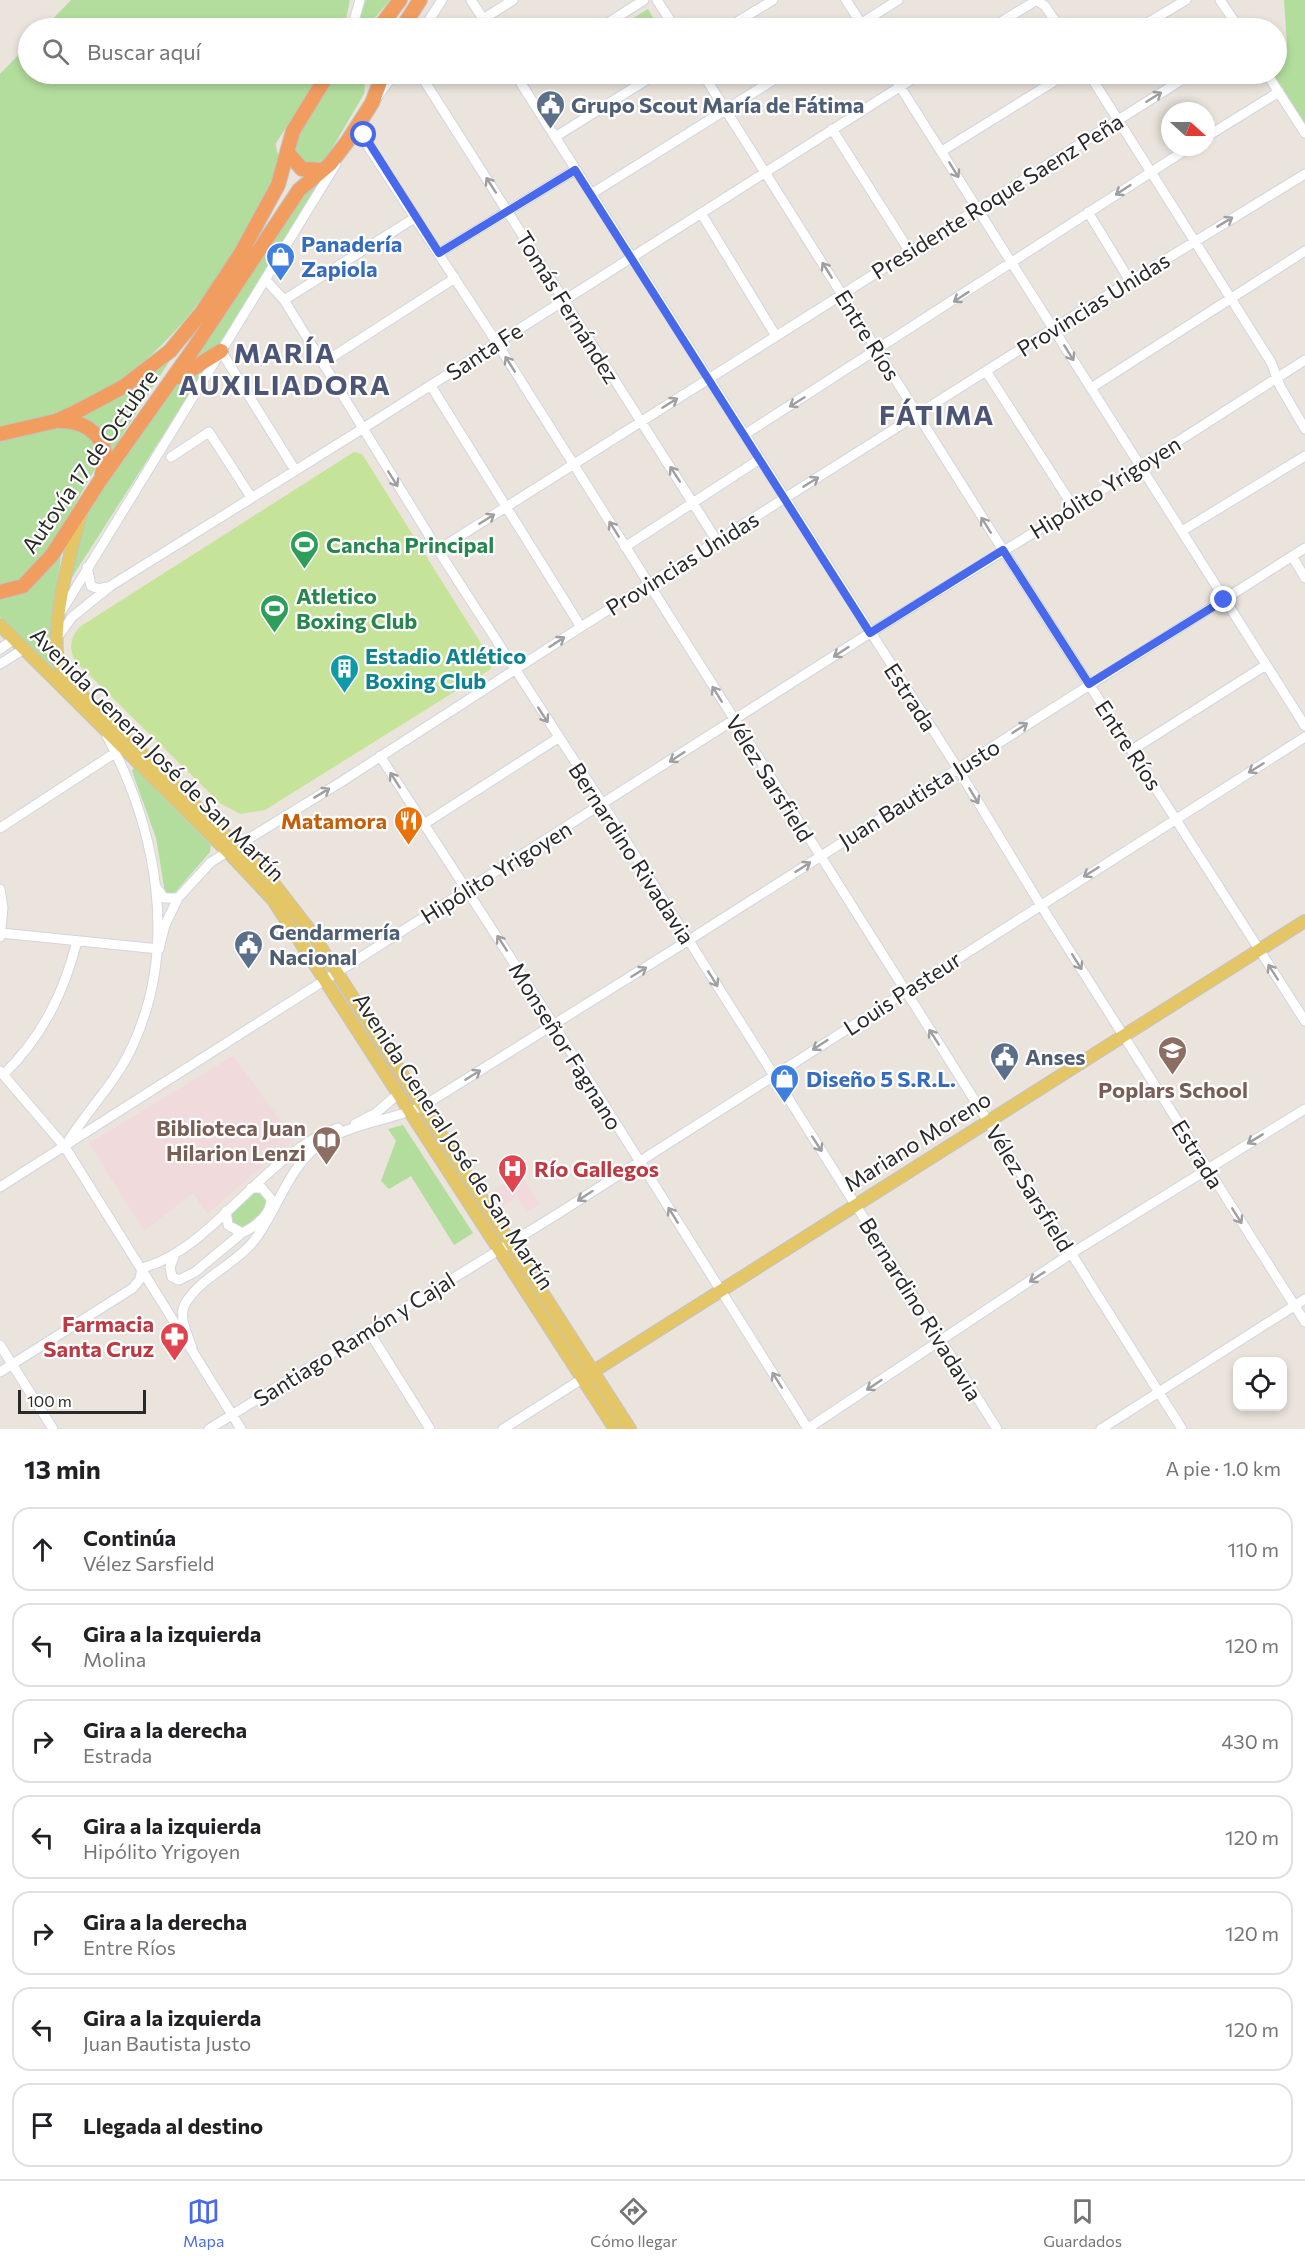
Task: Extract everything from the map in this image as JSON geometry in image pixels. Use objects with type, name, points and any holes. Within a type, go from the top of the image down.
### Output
[{"type":"highway","points":[[386,18],[400,0]]},
{"type":"highway","points":[[408,18],[420,0]]},
{"type":"highway","name":"Autovía 17 de Octubre","points":[[0,434],[56,421],[123,387],[176,345],[241,253],[278,185],[293,131],[322,84]]},
{"type":"highway","points":[[374,84],[375,98]]},
{"type":"highway","name":"Autovía 17 de Octubre","points":[[0,592],[23,586],[52,555],[99,482],[299,190],[323,170],[347,142],[375,98],[380,84]]},
{"type":"highway","points":[[287,152],[302,169],[323,170]]},
{"type":"highway","points":[[162,393],[194,365],[221,351]]},
{"type":"highway","points":[[56,421],[71,421],[83,425],[95,432],[102,441],[105,461],[99,482]]},
{"type":"main road","name":"Avenida General José de San Martín","points":[[83,510],[69,560],[57,638],[59,662],[67,679],[232,848],[273,900],[499,1250],[588,1375],[630,1429]]},
{"type":"main road","name":"Avenida General José de San Martín","points":[[0,625],[102,726],[119,750],[281,892],[337,971],[510,1243],[588,1375],[615,1429]]},
{"type":"main road","name":"Mariano Moreno","points":[[588,1375],[1305,921]]},
{"type":"street","points":[[355,18],[360,0]]},
{"type":"street","points":[[430,18],[442,0]]},
{"type":"street","points":[[471,0],[482,18]]},
{"type":"street","points":[[485,18],[513,0]]},
{"type":"street","points":[[616,18],[644,0]]},
{"type":"street","points":[[657,0],[669,18]]},
{"type":"street","points":[[743,18],[772,0]]},
{"type":"street","points":[[846,0],[855,18]]},
{"type":"street","points":[[872,18],[898,0]]},
{"type":"street","points":[[1007,18],[1037,0],[1045,6],[1053,18]]},
{"type":"street","points":[[1156,18],[1186,0]]},
{"type":"street","points":[[1220,0],[1232,18]]},
{"type":"street","points":[[375,98],[386,84]]},
{"type":"street","name":"Tomás Fernández","points":[[426,84],[717,541]]},
{"type":"street","name":"Estrada","points":[[521,84],[958,769],[1040,904],[1305,1322]]},
{"type":"street","points":[[555,137],[640,84]]},
{"type":"street","name":"Entre Ríos","points":[[710,84],[1003,550],[1305,1021]]},
{"type":"street","points":[[591,194],[767,84]]},
{"type":"street","name":"Santa Fe","points":[[57,638],[72,617],[112,585],[431,386],[903,84]]},
{"type":"street","points":[[942,151],[1050,84]]},
{"type":"street","points":[[1095,84],[1271,362],[1277,377],[1304,423]]},
{"type":"street","name":"Presidente Roque Saenz Peña","points":[[438,550],[1175,84]]},
{"type":"street","points":[[1274,84],[1305,133]]},
{"type":"street","points":[[900,86],[1305,726]]},
{"type":"street","points":[[1215,131],[1279,92]]},
{"type":"street","name":"Vélez Sarsfield","points":[[356,128],[417,217],[497,343],[1182,1429]]},
{"type":"street","points":[[832,129],[910,252]]},
{"type":"street","points":[[61,612],[347,142]]},
{"type":"street","points":[[744,435],[1013,264],[1088,212],[1176,156]]},
{"type":"street","points":[[439,253],[575,170]]},
{"type":"street","name":"Provincias Unidas","points":[[159,950],[165,925],[178,898],[200,871],[232,848],[917,414],[1305,174]]},
{"type":"street","points":[[1088,212],[1130,281]]},
{"type":"street","points":[[701,213],[776,336]]},
{"type":"street","points":[[284,300],[417,217]]},
{"type":"street","points":[[1091,388],[1305,251]]},
{"type":"street","points":[[323,363],[455,278]]},
{"type":"street","name":"Bernardino Rivadavia","points":[[265,279],[284,300],[438,550],[689,940],[997,1429]]},
{"type":"street","points":[[221,351],[295,470]]},
{"type":"street","name":"Hipólito Yrigoyen","points":[[0,1187],[870,633],[1074,508],[1305,360]]},
{"type":"street","points":[[986,371],[1074,508]]},
{"type":"street","points":[[431,386],[581,627]]},
{"type":"street","points":[[171,457],[209,432],[251,497]]},
{"type":"street","points":[[1182,531],[1305,456]]},
{"type":"street","points":[[625,546],[760,459]]},
{"type":"street","name":"Juan Bautista Justo","points":[[308,1148],[344,1132],[423,1106],[689,940],[1305,548]]},
{"type":"street","points":[[1292,556],[1305,578]]},
{"type":"street","points":[[87,567],[91,586],[99,589],[112,585]]},
{"type":"street","points":[[0,649],[15,639]]},
{"type":"street","points":[[0,664],[24,649]]},
{"type":"street","points":[[1132,750],[1266,664]]},
{"type":"street","name":"Louis Pasteur","points":[[499,1250],[1305,737]]},
{"type":"street","points":[[424,824],[558,738]]},
{"type":"street","points":[[0,828],[119,750],[148,841],[157,888],[159,950],[149,997],[132,1047],[112,1083],[75,1129],[65,1147]]},
{"type":"street","name":"Monseñor Fagnano","points":[[380,756],[554,1025],[807,1429]]},
{"type":"street","points":[[157,888],[164,898],[178,898]]},
{"type":"street","points":[[0,889],[3,908],[1,935],[159,950]]},
{"type":"street","points":[[77,942],[60,995],[44,1025],[27,1050],[2,1073],[65,1147],[241,1429]]},
{"type":"street","points":[[142,1268],[174,1257],[250,1188],[278,1168],[296,1159],[327,1132],[365,1119],[398,1094]]},
{"type":"street","points":[[807,1429],[1072,1254],[1305,1109]]},
{"type":"street","points":[[192,1348],[183,1319],[186,1303],[251,1244],[291,1180],[296,1159]]},
{"type":"street","points":[[278,1168],[291,1180]]},
{"type":"street","points":[[250,1188],[267,1191],[273,1209]]},
{"type":"street","points":[[174,1257],[170,1273],[172,1278],[179,1280],[204,1265],[273,1209]]},
{"type":"street","points":[[226,1211],[228,1225],[242,1233]]},
{"type":"street","name":"Santiago Ramón y Cajal","points":[[209,1429],[499,1250]]},
{"type":"street","points":[[0,1372],[133,1288],[140,1279],[142,1268]]},
{"type":"street","points":[[1101,1429],[1305,1299]]},
{"type":"street","points":[[368,1330],[430,1429]]},
{"type":"street","points":[[0,1345],[53,1429]]},
{"type":"street","points":[[503,1429],[588,1375]]},
{"type":"shaded area","points":[[233,1056],[294,1139],[207,1214],[193,1193],[144,1231],[89,1143]]},
{"type":"shaded area","name":"Río Gallegos","points":[[520,1173],[540,1204],[527,1212],[517,1197],[500,1208],[491,1192]]},
{"type":"green space","points":[[71,0],[350,0],[346,18],[54,18]]},
{"type":"green space","points":[[365,0],[390,0],[375,18],[360,18]]},
{"type":"green space","points":[[1284,0],[1305,0],[1305,126],[1278,84],[1287,84]]},
{"type":"green space","points":[[648,9],[653,18],[633,18]]},
{"type":"green space","points":[[18,55],[18,84],[314,84],[276,143],[279,160],[277,173],[260,212],[211,286],[173,333],[152,354],[105,390],[49,416],[0,427],[0,74]]},
{"type":"green space","points":[[328,84],[365,84],[364,94],[327,157],[317,162],[305,162],[296,151],[296,140],[311,109]]},
{"type":"green space","points":[[328,171],[218,348],[186,366],[300,194]]},
{"type":"green space","points":[[176,351],[108,457],[99,429],[77,416]]},
{"type":"green space","points":[[212,359],[69,582],[85,516],[93,500],[164,394],[182,378]]},
{"type":"green space","points":[[56,427],[67,427],[90,436],[96,450],[96,467],[46,552],[20,581],[0,587],[0,442]]},
{"type":"green space","name":"Atletico Boxing Club","points":[[354,452],[362,454],[492,661],[491,669],[265,810],[240,814],[220,803],[76,662],[71,648],[72,639],[81,626]]},
{"type":"green space","points":[[62,548],[55,601],[56,663],[52,667],[0,617],[0,597]]},
{"type":"green space","points":[[134,768],[211,845],[210,852],[172,896],[165,892],[156,838],[132,771]]},
{"type":"green space","points":[[403,1125],[473,1233],[454,1245],[411,1176],[389,1189],[381,1181],[396,1141],[388,1129]]},
{"type":"green space","points":[[253,1192],[262,1193],[266,1197],[267,1207],[243,1229],[235,1228],[229,1216],[230,1212]]},
{"type":"place","name":"Grupo Scout María de Fátima","points":[[550,130]]},
{"type":"place","name":"Panadería Zapiola","points":[[280,282]]},
{"type":"place","name":"Cancha Principal","points":[[305,570]]},
{"type":"place","name":"Atletico Boxing Club","points":[[275,634]]},
{"type":"place","name":"Estadio Atlético Boxing Club","points":[[344,694]]},
{"type":"place","name":"Matamora","points":[[408,846]]},
{"type":"place","name":"Gendarmería Nacional","points":[[248,970]]},
{"type":"place","name":"Poplars School","points":[[1173,1076]]},
{"type":"place","name":"Anses","points":[[1004,1082]]},
{"type":"place","name":"Diseño 5 S.R.L.","points":[[785,1104]]},
{"type":"place","name":"Biblioteca Juan Hilarion Lenzi","points":[[327,1166]]},
{"type":"place","name":"Río Gallegos","points":[[513,1194]]},
{"type":"place","name":"Farmacia Santa Cruz","points":[[175,1362]]},
{"type":"district","name":"MARÍA AUXILIADORA","points":[[285,368]]},
{"type":"district","name":"FÁTIMA","points":[[937,414]]},
{"type":"route","points":[[364,135],[439,253],[575,170],[870,633],[1003,550],[1089,684],[1224,600]]}]
